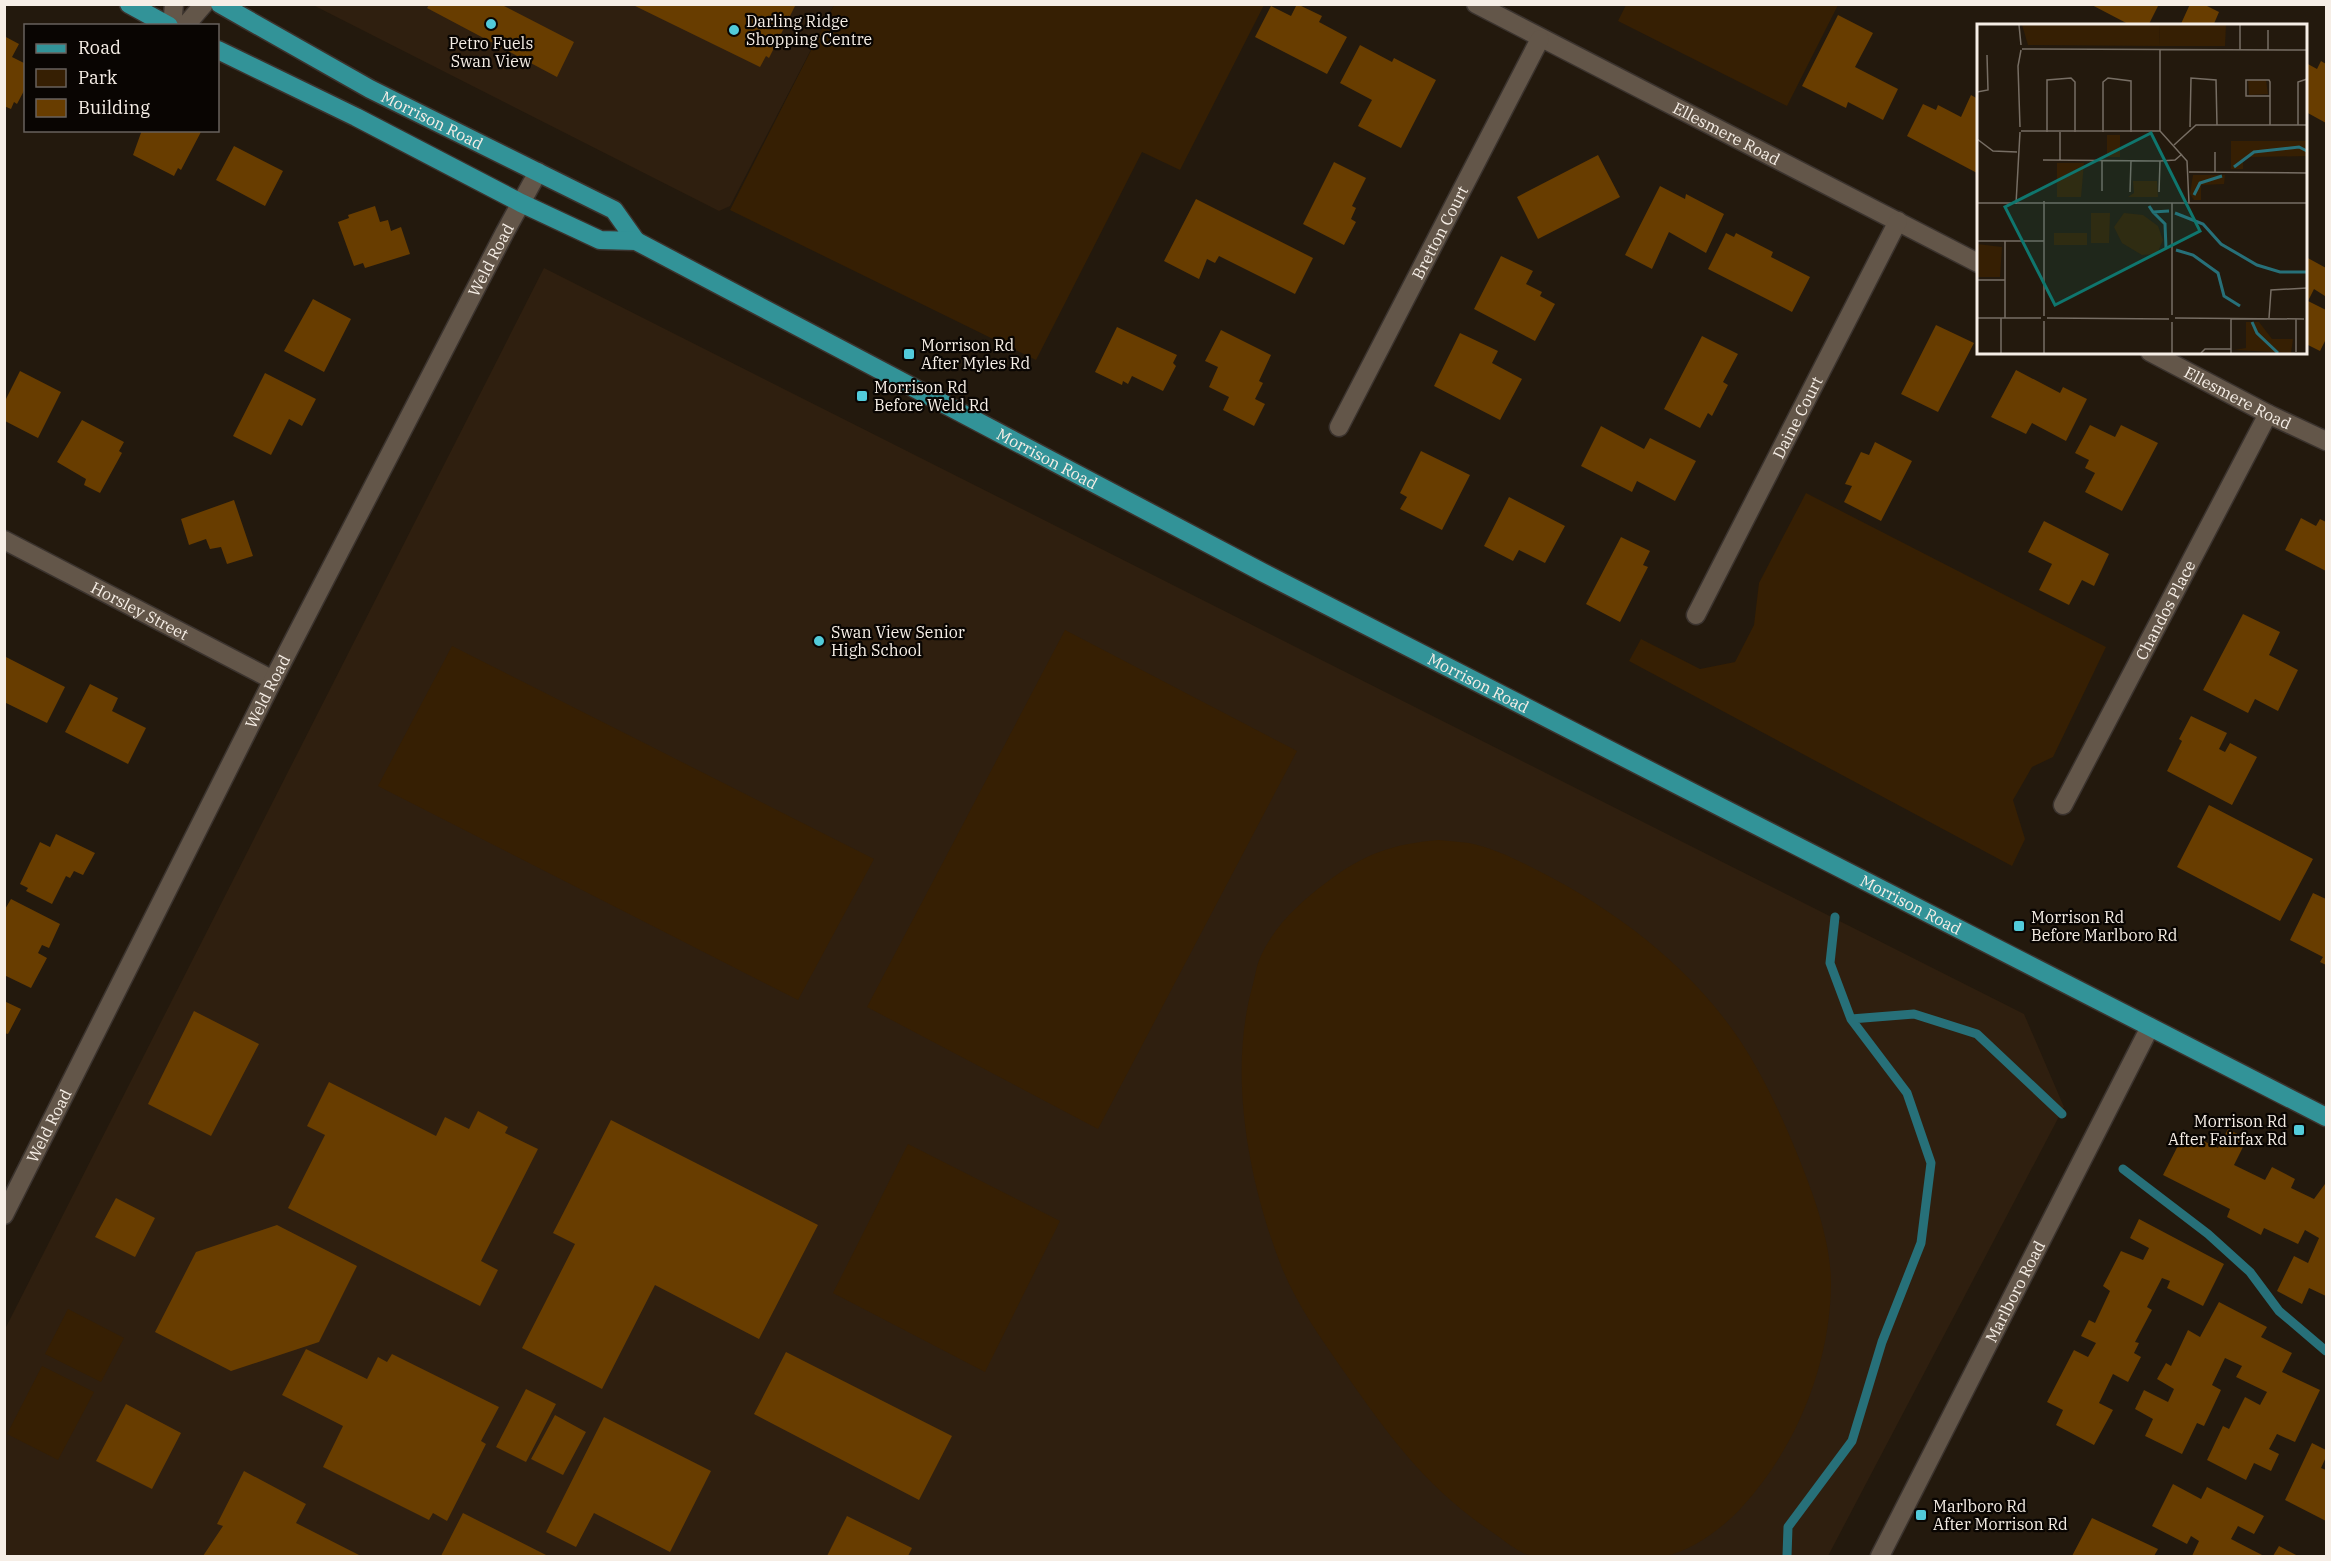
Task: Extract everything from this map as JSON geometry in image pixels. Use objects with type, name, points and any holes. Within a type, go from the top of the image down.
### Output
[{"type":"main road","points":[[129,4],[166,24]]},
{"type":"main road","name":"Morrison Road","points":[[220,4],[370,88],[614,210],[636,241]]},
{"type":"main road","name":"Morrison Road","points":[[219,50],[356,117],[521,203],[600,240],[636,241],[1273,577],[2326,1117]]},
{"type":"street","points":[[170,24],[174,4]]},
{"type":"street","points":[[187,24],[204,4]]},
{"type":"street","name":"Ellesmere Road","points":[[1476,4],[1977,262]]},
{"type":"street","name":"Bretton Court","points":[[1339,427],[1540,39]]},
{"type":"street","name":"Weld Road","points":[[4,1215],[273,680],[538,172]]},
{"type":"street","name":"Daine Court","points":[[1696,615],[1898,221]]},
{"type":"street","name":"Ellesmere Road","points":[[2154,354],[2268,414],[2326,441]]},
{"type":"street","name":"Chandos Place","points":[[2063,805],[2268,414]]},
{"type":"street","name":"Horsley Street","points":[[4,540],[273,680]]},
{"type":"street","name":"Marlboro Road","points":[[1880,1557],[2150,1027]]},
{"type":"shaded area","points":[[313,5],[834,5],[730,206],[719,211]]},
{"type":"shaded area","name":"Swan View Senior High School","points":[[544,268],[2024,1014],[2064,1107],[1828,1556],[5,1556],[4,1331]]},
{"type":"green space","points":[[1626,4],[1838,5],[1787,106],[1618,21]]},
{"type":"green space","points":[[834,5],[1264,5],[1180,170],[1142,152],[1036,360],[730,210]]},
{"type":"green space","points":[[1806,493],[2106,647],[2053,757],[2032,767],[2013,800],[2025,839],[2012,866],[1629,661],[1641,639],[1700,669],[1735,662],[1754,625],[1759,583]]},
{"type":"green space","points":[[1065,630],[1297,751],[1098,1129],[867,1007]]},
{"type":"green space","points":[[452,646],[874,859],[798,1000],[378,786]]},
{"type":"green space","points":[[1439,840],[1469,843],[1491,849],[1556,880],[1613,915],[1640,935],[1689,979],[1732,1029],[1760,1075],[1777,1107],[1815,1203],[1825,1235],[1831,1284],[1824,1345],[1817,1375],[1806,1404],[1779,1459],[1742,1507],[1707,1537],[1675,1553],[1653,1558],[1541,1557],[1523,1553],[1514,1548],[1466,1513],[1427,1478],[1393,1439],[1361,1396],[1302,1309],[1288,1282],[1270,1235],[1252,1166],[1242,1093],[1245,1022],[1257,965],[1272,936],[1288,916],[1341,872],[1379,852],[1407,844]]},
{"type":"green space","points":[[908,1144],[1060,1221],[985,1372],[833,1293]]},
{"type":"green space","points":[[68,1309],[124,1338],[101,1382],[45,1354]]},
{"type":"green space","points":[[42,1366],[94,1392],[58,1460],[7,1434]]},
{"type":"building","name":"Darling Ridge Shopping Centre","points":[[631,4],[796,4],[769,58],[766,56],[760,67]]},
{"type":"building","points":[[1297,4],[1322,16],[1319,22],[1347,37],[1327,74],[1255,37],[1271,6],[1291,16]]},
{"type":"building","points":[[2090,4],[2159,4],[2149,24],[2128,24]]},
{"type":"building","points":[[2190,4],[2203,4],[2219,12],[2214,24],[2181,24]]},
{"type":"building","points":[[429,5],[502,5],[574,42],[557,77],[427,8]]},
{"type":"building","points":[[1838,15],[1873,33],[1855,67],[1898,89],[1883,120],[1848,102],[1846,108],[1802,86]]},
{"type":"building","points":[[4,36],[19,44],[12,57],[24,63],[24,91],[17,104],[14,102],[11,109],[4,106]]},
{"type":"building","points":[[1360,45],[1392,62],[1394,58],[1436,80],[1401,148],[1358,126],[1372,100],[1340,83]]},
{"type":"building","points":[[2321,61],[2326,64],[2326,123],[2307,113],[2307,64],[2317,69]]},
{"type":"building","points":[[1971,95],[1977,98],[1977,173],[1907,136],[1923,104],[1936,110],[1938,105],[1961,117]]},
{"type":"building","points":[[141,132],[201,132],[181,170],[178,168],[174,176],[133,155]]},
{"type":"building","points":[[234,146],[283,171],[265,206],[216,180]]},
{"type":"building","points":[[1598,155],[1620,197],[1538,239],[1517,197]]},
{"type":"building","points":[[1334,162],[1366,178],[1352,206],[1356,208],[1351,219],[1356,222],[1344,245],[1303,224]]},
{"type":"building","points":[[1660,186],[1685,199],[1686,194],[1724,214],[1706,253],[1669,232],[1652,269],[1625,255]]},
{"type":"building","points":[[1196,199],[1313,258],[1295,294],[1219,256],[1215,263],[1207,259],[1199,279],[1164,261]]},
{"type":"building","points":[[375,206],[380,222],[388,220],[391,231],[401,227],[410,254],[365,268],[363,263],[354,266],[338,222],[349,218],[348,215]]},
{"type":"building","points":[[1726,233],[1734,237],[1736,233],[1773,252],[1771,257],[1810,277],[1792,312],[1708,269]]},
{"type":"building","points":[[1501,256],[1533,271],[1526,284],[1542,292],[1540,296],[1555,304],[1535,341],[1474,309]]},
{"type":"building","points":[[2307,258],[2326,268],[2325,296],[2314,289],[2308,301],[2326,310],[2326,339],[2320,351],[2307,344]]},
{"type":"building","points":[[313,299],[351,319],[324,372],[284,351]]},
{"type":"building","points":[[1936,325],[1974,343],[1938,412],[1901,394]]},
{"type":"building","points":[[1117,327],[1177,355],[1173,363],[1176,366],[1163,391],[1132,376],[1128,384],[1123,381],[1122,385],[1095,372]]},
{"type":"building","points":[[1221,330],[1271,355],[1259,381],[1263,383],[1255,399],[1265,404],[1254,426],[1223,410],[1229,397],[1209,387],[1218,367],[1205,361]]},
{"type":"building","points":[[1460,333],[1498,351],[1492,363],[1522,379],[1500,420],[1434,386]]},
{"type":"building","points":[[1702,336],[1738,354],[1723,382],[1728,385],[1712,416],[1708,413],[1700,428],[1664,409]]},
{"type":"building","points":[[2016,370],[2060,393],[2063,387],[2087,399],[2066,441],[2032,423],[2026,434],[1991,417]]},
{"type":"building","points":[[20,371],[61,392],[38,438],[5,421],[5,401]]},
{"type":"building","points":[[265,373],[316,399],[302,426],[289,419],[271,455],[233,436]]},
{"type":"building","points":[[82,420],[124,442],[119,451],[122,453],[100,493],[84,485],[86,479],[57,462]]},
{"type":"building","points":[[2090,425],[2115,437],[2121,425],[2158,443],[2122,511],[2085,492],[2095,473],[2085,468],[2089,460],[2075,453]]},
{"type":"building","points":[[1601,426],[1644,449],[1650,438],[1696,461],[1675,501],[1637,481],[1632,492],[1581,466]]},
{"type":"building","points":[[1875,442],[1912,461],[1881,521],[1844,502],[1852,486],[1845,484],[1861,452],[1869,455]]},
{"type":"building","points":[[1421,451],[1470,475],[1442,530],[1400,509],[1407,497],[1400,493]]},
{"type":"building","points":[[1509,497],[1565,526],[1545,563],[1519,550],[1513,561],[1484,546]]},
{"type":"building","points":[[234,500],[253,556],[227,564],[221,547],[210,549],[206,539],[189,545],[181,519]]},
{"type":"building","points":[[2301,518],[2316,526],[2320,519],[2326,522],[2326,571],[2285,550]]},
{"type":"building","points":[[2044,521],[2109,554],[2094,586],[2082,580],[2069,605],[2039,590],[2052,564],[2028,552]]},
{"type":"building","points":[[1621,537],[1650,551],[1643,565],[1648,567],[1620,622],[1586,604]]},
{"type":"building","points":[[2243,614],[2280,632],[2269,655],[2298,670],[2278,711],[2255,699],[2248,713],[2203,690]]},
{"type":"building","points":[[4,656],[65,687],[47,723],[4,702]]},
{"type":"building","points":[[90,684],[118,698],[112,711],[146,728],[128,764],[65,732]]},
{"type":"building","points":[[2191,716],[2227,733],[2219,749],[2225,752],[2230,743],[2257,757],[2232,805],[2167,771]]},
{"type":"building","points":[[2209,805],[2313,859],[2280,921],[2177,867]]},
{"type":"building","points":[[56,834],[95,853],[83,875],[74,871],[70,878],[66,876],[52,904],[26,891],[28,888],[20,884],[40,842],[50,847]]},
{"type":"building","points":[[2313,893],[2326,899],[2326,965],[2320,962],[2323,957],[2290,940]]},
{"type":"building","points":[[11,899],[60,924],[49,948],[42,945],[38,953],[47,958],[31,988],[4,975],[4,911]]},
{"type":"building","points":[[4,1001],[21,1009],[8,1034],[4,1033]]},
{"type":"building","points":[[194,1011],[259,1044],[211,1136],[148,1104]]},
{"type":"building","points":[[329,1082],[436,1136],[445,1117],[469,1129],[478,1111],[508,1127],[505,1133],[538,1149],[481,1261],[498,1270],[480,1306],[288,1208],[325,1135],[307,1126]]},
{"type":"building","points":[[611,1120],[818,1225],[759,1339],[655,1285],[602,1389],[522,1348],[575,1244],[553,1233]]},
{"type":"building","points":[[2228,1129],[2247,1139],[2234,1165],[2265,1180],[2272,1167],[2295,1179],[2291,1188],[2314,1199],[2326,1185],[2326,1296],[2309,1288],[2302,1304],[2277,1291],[2294,1256],[2308,1263],[2319,1238],[2305,1230],[2298,1244],[2264,1228],[2261,1235],[2227,1217],[2230,1209],[2163,1175],[2185,1132],[2218,1148]]},
{"type":"building","points":[[116,1198],[155,1218],[135,1257],[95,1237]]},
{"type":"building","points":[[2139,1219],[2224,1264],[2203,1306],[2167,1288],[2170,1281],[2162,1278],[2147,1307],[2152,1310],[2135,1342],[2139,1343],[2134,1353],[2141,1357],[2128,1382],[2113,1374],[2099,1403],[2113,1410],[2094,1445],[2056,1425],[2063,1410],[2047,1402],[2074,1350],[2088,1357],[2096,1343],[2081,1336],[2089,1320],[2095,1323],[2110,1291],[2103,1286],[2121,1251],[2143,1260],[2149,1248],[2130,1238]]},
{"type":"building","points":[[277,1225],[357,1266],[319,1342],[231,1371],[155,1332],[196,1252]]},
{"type":"building","points":[[2219,1302],[2267,1327],[2261,1337],[2292,1353],[2282,1372],[2320,1390],[2295,1442],[2277,1434],[2269,1449],[2279,1454],[2271,1471],[2254,1463],[2246,1480],[2207,1460],[2223,1426],[2229,1429],[2245,1397],[2260,1405],[2267,1392],[2236,1377],[2242,1366],[2225,1358],[2212,1385],[2221,1390],[2204,1426],[2197,1423],[2182,1454],[2145,1436],[2153,1419],[2135,1409],[2144,1390],[2168,1402],[2174,1389],[2157,1379],[2166,1363],[2171,1366],[2188,1330],[2200,1337]]},
{"type":"building","points":[[306,1349],[367,1379],[378,1357],[387,1362],[392,1354],[499,1407],[481,1441],[486,1444],[447,1521],[433,1513],[429,1520],[323,1467],[343,1426],[282,1395]]},
{"type":"building","points":[[786,1352],[952,1436],[919,1500],[754,1414]]},
{"type":"building","points":[[526,1389],[556,1404],[526,1462],[496,1447]]},
{"type":"building","points":[[126,1404],[181,1433],[152,1489],[96,1461]]},
{"type":"building","points":[[555,1415],[586,1432],[563,1475],[531,1459]]},
{"type":"building","points":[[604,1417],[711,1471],[670,1552],[594,1513],[576,1547],[546,1532]]},
{"type":"building","points":[[2312,1443],[2326,1450],[2326,1457],[2321,1468],[2326,1470],[2326,1521],[2285,1500]]},
{"type":"building","points":[[244,1471],[306,1504],[296,1523],[361,1556],[203,1556],[223,1526],[217,1524]]},
{"type":"building","points":[[2173,1484],[2201,1499],[2207,1487],[2264,1516],[2254,1534],[2238,1526],[2231,1539],[2264,1556],[2192,1556],[2199,1541],[2191,1536],[2187,1544],[2152,1526]]},
{"type":"building","points":[[463,1513],[548,1556],[441,1556]]},
{"type":"building","points":[[847,1516],[912,1548],[908,1556],[827,1556]]},
{"type":"building","points":[[2092,1518],[2158,1549],[2154,1556],[2072,1556]]},
{"type":"building","points":[[2279,1546],[2298,1556],[2273,1556]]},
{"type":"waterway","points":[[1835,917],[1830,963],[1851,1019],[1914,1014],[1977,1034],[2062,1114]]},
{"type":"waterway","points":[[1787,1556],[1788,1527],[1852,1441],[1882,1342],[1921,1243],[1931,1163],[1907,1093],[1851,1019]]},
{"type":"waterway","points":[[2123,1169],[2208,1234],[2250,1272],[2279,1311],[2326,1351]]},
{"type":"place","name":"Petro Fuels Swan View","points":[[491,24]]},
{"type":"place","name":"Darling Ridge Shopping Centre","points":[[734,30]]},
{"type":"place","name":"Morrison Rd After Myles Rd","points":[[909,354]]},
{"type":"place","name":"Morrison Rd Before Weld Rd","points":[[862,396]]},
{"type":"place","name":"Swan View Senior High School","points":[[819,641]]},
{"type":"place","name":"Morrison Rd Before Marlboro Rd","points":[[2019,926]]},
{"type":"place","name":"Morrison Rd After Fairfax Rd","points":[[2299,1130]]},
{"type":"place","name":"Marlboro Rd After Morrison Rd","points":[[1921,1515]]}]
